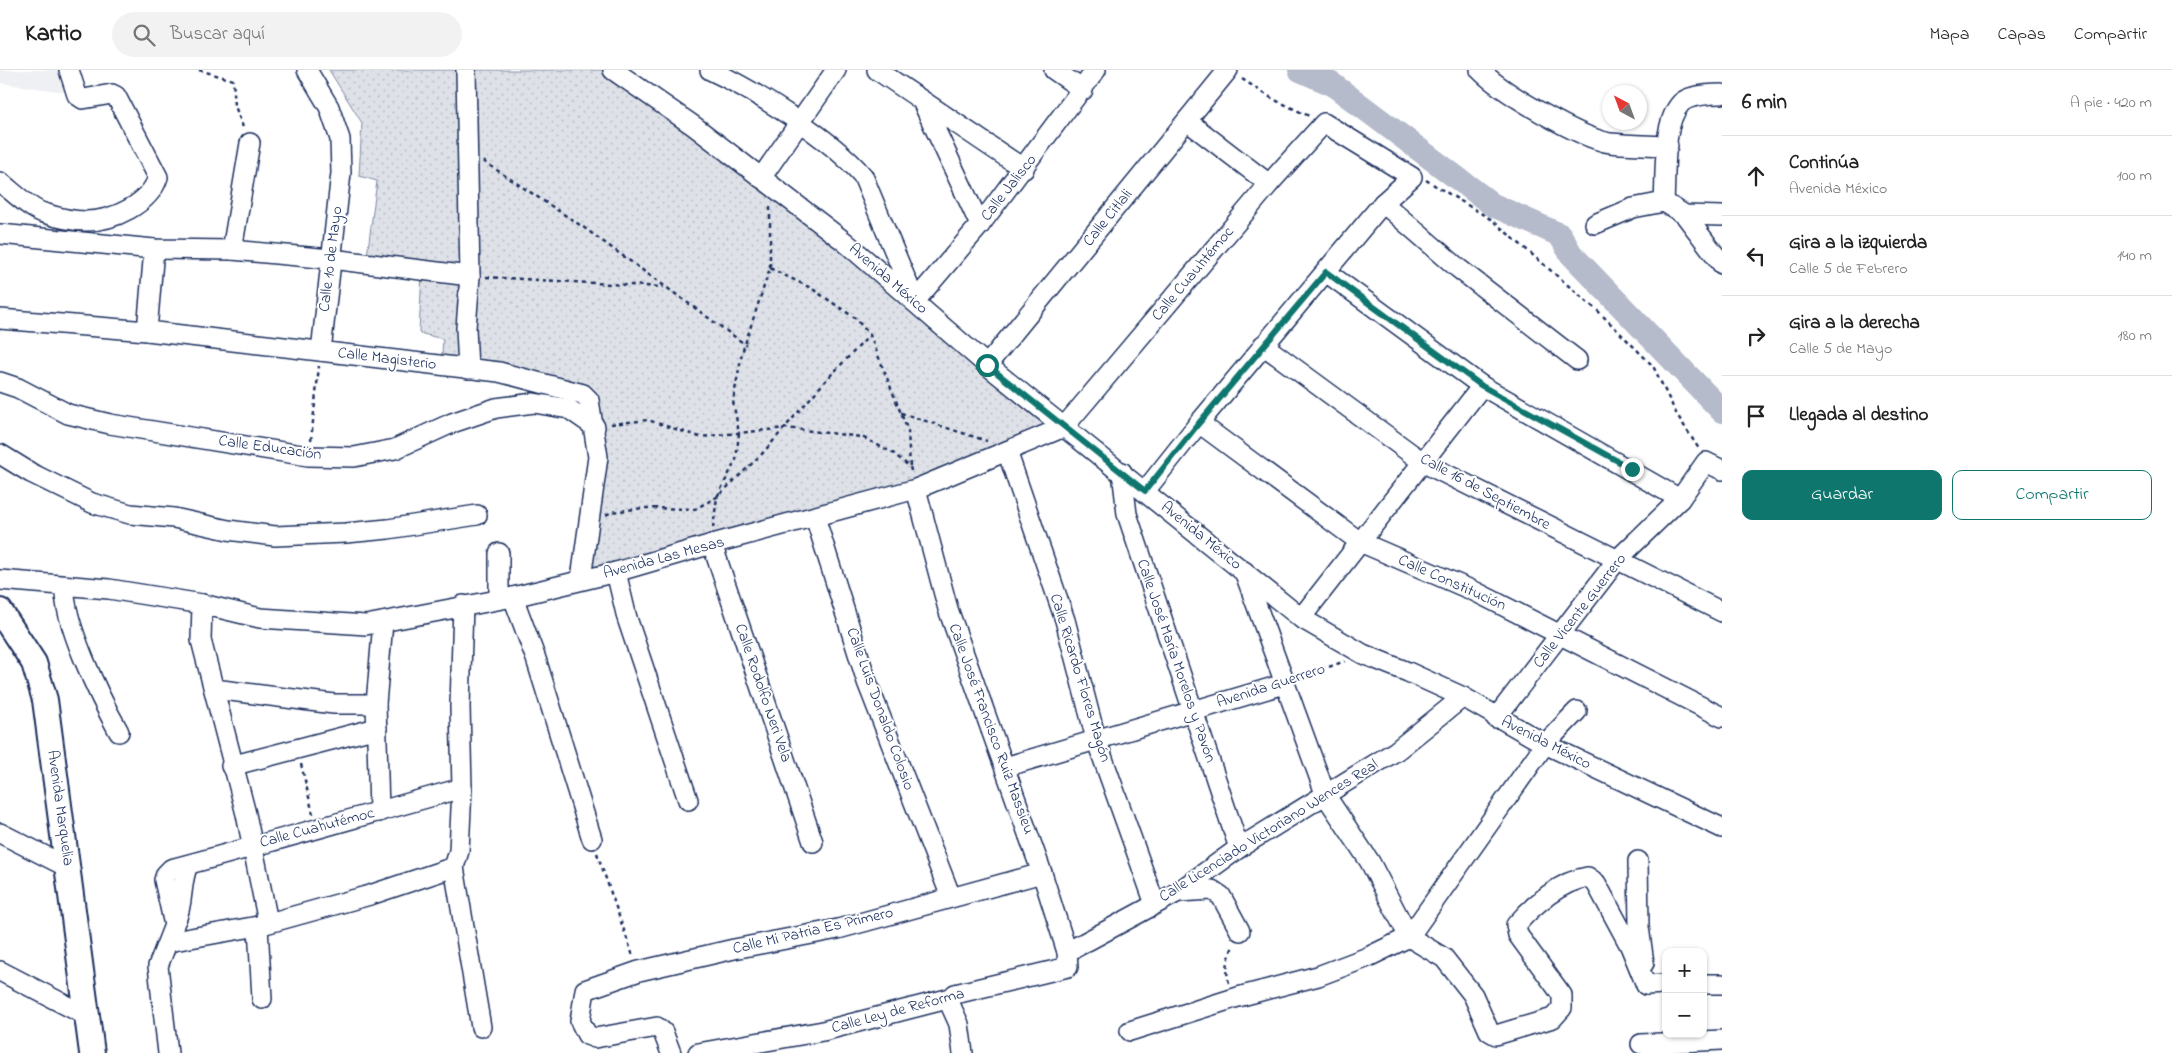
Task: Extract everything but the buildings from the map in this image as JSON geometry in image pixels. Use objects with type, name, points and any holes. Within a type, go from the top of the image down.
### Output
[{"type":"main road","name":"Avenida Marquelia","points":[[0,611],[34,663],[45,700],[69,868],[92,1053]]},
{"type":"street","points":[[0,182],[42,213],[86,221],[110,218],[142,201],[155,188],[158,177],[116,96],[112,94],[83,99],[77,95],[69,70]]},
{"type":"street","name":"Calle 10 de Mayo","points":[[307,70],[329,107],[340,139],[341,172],[321,351]]},
{"type":"street","points":[[466,70],[470,276],[466,328],[468,369]]},
{"type":"street","name":"Avenida México","points":[[613,70],[694,126],[845,242],[987,365],[1301,618],[1363,654],[1463,697],[1496,718],[1545,744],[1722,828]]},
{"type":"street","points":[[710,70],[729,79],[800,123],[849,160],[863,176],[915,302]]},
{"type":"street","points":[[761,178],[836,70]]},
{"type":"street","points":[[877,70],[1024,169]]},
{"type":"street","points":[[1054,70],[1083,90]]},
{"type":"street","name":"Calle Jalisco","points":[[915,302],[1024,169],[1096,70]]},
{"type":"street","name":"Calle Citlali","points":[[987,365],[1228,70]]},
{"type":"street","points":[[1480,70],[1542,112],[1579,133],[1609,142],[1668,146]]},
{"type":"street","points":[[1664,202],[1669,124],[1682,102],[1710,94],[1722,94]]},
{"type":"street","points":[[922,100],[980,225]]},
{"type":"street","points":[[1187,120],[1269,184]]},
{"type":"street","points":[[1145,491],[1263,345],[1383,203],[1412,177],[1324,123]]},
{"type":"street","name":"Calle Cuauhtémoc","points":[[1064,427],[1269,184],[1324,123]]},
{"type":"street","points":[[232,250],[250,143]]},
{"type":"street","points":[[1595,224],[1633,208],[1664,202],[1685,215],[1722,264]]},
{"type":"street","points":[[1383,203],[1458,268],[1577,360]]},
{"type":"street","points":[[1685,215],[1722,216]]},
{"type":"street","points":[[0,234],[154,249],[232,250],[331,259],[470,276]]},
{"type":"street","points":[[147,332],[154,249]]},
{"type":"street","points":[[1326,272],[1482,386],[1680,499]]},
{"type":"street","name":"Calle Magisterio","points":[[0,319],[147,332],[500,372],[583,394],[589,400],[598,458],[581,579]]},
{"type":"street","name":"Calle 16 de Septiembre","points":[[1263,345],[1424,463],[1722,612]]},
{"type":"street","name":"Calle Educación","points":[[0,382],[13,386],[68,414],[110,424],[308,456],[354,457],[395,449],[452,423],[496,408],[534,403],[569,409],[594,427]]},
{"type":"street","points":[[1301,618],[1424,463],[1482,386]]},
{"type":"street","name":"Calle Constitución","points":[[1199,423],[1360,542],[1476,592],[1722,717]]},
{"type":"street","points":[[1007,451],[1064,427]]},
{"type":"street","name":"Avenida Las Mesas","points":[[0,580],[109,589],[202,604],[260,618],[366,625],[506,598],[616,572],[712,544],[815,518],[916,489],[1007,451]]},
{"type":"street","name":"Calle Ricardo Flores Magón","points":[[1007,451],[1064,620],[1096,739],[1154,904]]},
{"type":"street","points":[[0,454],[38,477],[92,503],[130,514],[174,518],[228,530],[275,536],[346,533],[388,529],[477,515]]},
{"type":"street","name":"Calle Vicente Guerrero","points":[[1496,718],[1617,560],[1714,466]]},
{"type":"street","name":"Calle José María Morelos y Pavón","points":[[1122,472],[1127,514],[1239,848]]},
{"type":"street","name":"Calle José Francisco Ruiz Massieu","points":[[916,489],[948,609],[1042,873],[1067,959]]},
{"type":"street","name":"Calle Luis Donaldo Colosio","points":[[815,518],[867,682],[951,897]]},
{"type":"street","name":"Calle Rodolfo Neri Vela","points":[[712,544],[813,842]]},
{"type":"street","points":[[499,553],[506,598],[536,659],[592,839]]},
{"type":"street","points":[[1244,571],[1326,796],[1370,862],[1409,937],[1444,958],[1474,995],[1488,1031],[1496,1035],[1553,1018],[1562,1008],[1562,995],[1518,935],[1516,925],[1529,910],[1576,879],[1588,877],[1596,883],[1630,946],[1646,984]]},
{"type":"street","points":[[616,572],[627,618],[688,800]]},
{"type":"street","points":[[66,586],[64,597],[79,645],[104,705],[119,732]]},
{"type":"street","points":[[202,604],[200,640],[214,689],[231,766],[246,814],[263,924],[262,999]]},
{"type":"street","points":[[463,605],[460,707],[462,788],[456,863],[481,1026]]},
{"type":"street","points":[[379,812],[376,704],[383,622]]},
{"type":"street","name":"Avenida Guerrero","points":[[1005,766],[1284,684]]},
{"type":"street","points":[[214,689],[334,704],[376,704]]},
{"type":"street","name":"Calle Licenciado Victoriano Wences Real","points":[[1067,959],[1154,904],[1178,892],[1239,848],[1396,751],[1463,697]]},
{"type":"street","points":[[1130,1031],[1238,997],[1344,967],[1409,937],[1545,744],[1577,712]]},
{"type":"street","points":[[231,766],[377,728]]},
{"type":"street","name":"Calle Cuahutémoc","points":[[171,934],[180,912],[183,877],[180,867],[251,846],[318,830],[462,788]]},
{"type":"street","points":[[0,832],[69,868]]},
{"type":"street","points":[[1638,861],[1639,927],[1646,984]]},
{"type":"street","points":[[168,1053],[158,966],[161,954],[171,934],[263,924],[370,895],[456,863]]},
{"type":"street","name":"Calle Mi Patria Es Primero","points":[[671,1053],[663,1032],[657,1027],[595,1038],[587,1035],[580,1021],[584,990],[639,971],[734,949],[838,929],[1042,873]]},
{"type":"street","points":[[1178,892],[1212,890],[1220,896],[1240,931]]},
{"type":"street","name":"Calle Ley de Reforma","points":[[699,1053],[823,1031],[951,998],[955,994],[1067,959]]},
{"type":"street","points":[[0,971],[87,1016]]},
{"type":"street","points":[[1646,984],[1662,984]]},
{"type":"street","points":[[1707,984],[1722,984]]},
{"type":"street","points":[[951,998],[950,1004],[959,1024],[963,1053]]},
{"type":"street","points":[[1641,1044],[1722,1040]]},
{"type":"path","points":[[199,70],[233,80],[235,106],[250,143]]},
{"type":"path","points":[[1228,70],[1273,99],[1324,123]]},
{"type":"path","points":[[468,151],[584,227],[664,288],[746,345]]},
{"type":"path","points":[[1412,177],[1428,180],[1492,220],[1599,312],[1653,366],[1676,413],[1714,466]]},
{"type":"path","points":[[712,544],[717,497],[736,460],[739,433],[734,401],[742,353],[770,268],[770,204],[761,178]]},
{"type":"path","points":[[770,268],[811,288],[855,318],[870,335],[908,431],[910,467],[916,489]]},
{"type":"path","points":[[470,276],[664,288]]},
{"type":"path","points":[[588,523],[612,512],[644,508],[695,509],[717,497],[761,455],[827,379],[870,335]]},
{"type":"path","points":[[308,456],[321,351]]},
{"type":"path","points":[[901,413],[989,442],[1007,451]]},
{"type":"path","points":[[594,427],[648,420],[700,437],[786,428],[862,437],[893,453],[910,467]]},
{"type":"path","name":"Avenida Guerrero","points":[[1284,684],[1363,654]]},
{"type":"path","points":[[298,749],[318,830]]},
{"type":"path","points":[[592,839],[639,971]]},
{"type":"path","points":[[1238,997],[1229,984],[1226,973],[1228,959],[1240,931]]},
{"type":"shaded area","points":[[0,70],[65,70],[72,93],[0,83]]},
{"type":"shaded area","points":[[329,70],[613,70],[1064,427],[916,489],[581,579],[588,523],[589,400],[441,366],[443,339],[419,333],[422,271],[366,264],[377,181],[359,176],[362,123]]},
{"type":"waterway","points":[[1300,70],[1332,84],[1493,205],[1560,235],[1571,254],[1722,411]]},
{"type":"route","points":[[987,365],[1145,491],[1263,345],[1326,272],[1482,386],[1632,469]]}]
